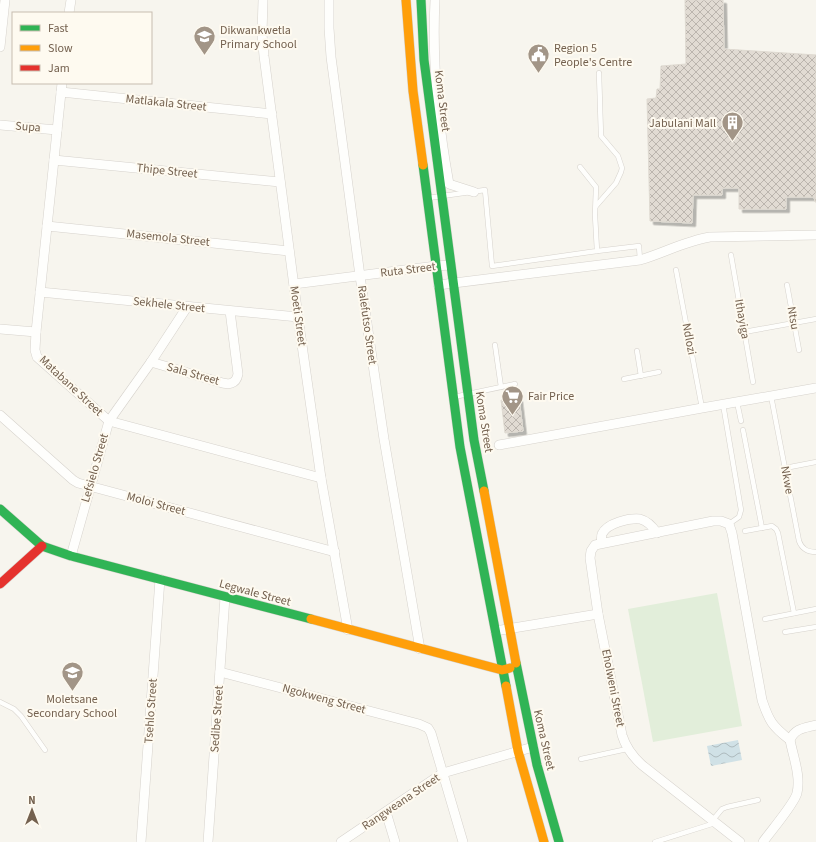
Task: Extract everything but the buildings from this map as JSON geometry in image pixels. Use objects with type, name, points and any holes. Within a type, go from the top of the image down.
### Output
[{"type":"main road","points":[[406,0],[410,61],[427,198],[453,397],[466,478],[518,751],[544,842]]},
{"type":"main road","name":"Koma Street","points":[[421,0],[424,60],[452,284],[474,440],[509,629],[533,747],[559,842]]},
{"type":"main road","name":"Legwale Street","points":[[0,509],[42,546],[70,556],[502,670],[517,667]]},
{"type":"main road","points":[[0,584],[42,546]]},
{"type":"street","points":[[0,47],[5,0]]},
{"type":"street","points":[[69,12],[70,0]]},
{"type":"street","name":"Moeti Street","points":[[263,0],[263,41],[289,251],[321,478],[348,630]]},
{"type":"street","name":"Ralefutso Street","points":[[329,0],[329,28],[332,57],[360,276],[384,439],[420,649]]},
{"type":"street","points":[[435,0],[434,68],[444,156],[449,184],[474,192]]},
{"type":"street","name":"Matlakala Street","points":[[61,87],[272,114]]},
{"type":"street","name":"Matabane Street","points":[[61,87],[36,332],[35,350],[39,359],[109,421],[321,478]]},
{"type":"street","name":"Supa","points":[[0,125],[57,130]]},
{"type":"street","name":"Thipe Street","points":[[54,160],[280,182]]},
{"type":"street","name":"Masemola Street","points":[[47,226],[289,251]]},
{"type":"street","points":[[438,285],[640,260],[696,239],[710,237],[816,235]]},
{"type":"street","name":"Ruta Street","points":[[294,284],[450,265]]},
{"type":"street","name":"Sekhele Street","points":[[40,292],[298,317]]},
{"type":"street","name":"Lefsielo Street","points":[[70,556],[109,421],[188,307]]},
{"type":"street","name":"Sala Street","points":[[151,362],[219,382],[229,384],[233,383],[237,380],[238,374],[230,311]]},
{"type":"street","points":[[0,329],[36,332]]},
{"type":"street","points":[[499,445],[816,388]]},
{"type":"street","name":"Moloi Street","points":[[0,416],[73,480],[83,485],[335,552]]},
{"type":"street","points":[[657,533],[652,525],[641,519],[631,519],[606,528],[602,534],[601,543],[657,533],[713,521],[721,521],[729,524],[732,533],[762,700],[772,724],[790,740]]},
{"type":"street","name":"Eholweni Street","points":[[601,543],[595,545],[591,551],[590,558],[598,614],[622,735],[627,749],[642,765],[740,842]]},
{"type":"street","name":"Tsehlo Street","points":[[141,842],[160,579]]},
{"type":"street","name":"Sedibe Street","points":[[208,842],[225,597]]},
{"type":"street","points":[[495,631],[598,614]]},
{"type":"street","name":"Ngokweng Street","points":[[220,672],[420,724],[428,728],[431,733],[443,773]]},
{"type":"street","points":[[768,840],[793,801],[797,792],[798,780],[790,740],[792,735],[800,729],[816,725]]},
{"type":"street","name":"Rangweana Street","points":[[341,842],[443,773],[533,747]]},
{"type":"street","points":[[443,773],[464,842]]},
{"type":"street","points":[[386,812],[395,842]]},
{"type":"lane","points":[[596,206],[616,183],[622,168],[618,156],[601,136],[599,73]]},
{"type":"lane","points":[[580,167],[596,187],[597,251]]},
{"type":"lane","points":[[427,198],[485,190],[492,266],[639,246],[640,260]]},
{"type":"lane","name":"Ithayiga","points":[[731,255],[753,382]]},
{"type":"lane","name":"Ndlozi","points":[[676,270],[702,408]]},
{"type":"lane","name":"Ntsu","points":[[787,285],[799,350]]},
{"type":"lane","points":[[744,332],[816,319]]},
{"type":"lane","points":[[495,345],[501,387]]},
{"type":"lane","points":[[637,351],[641,376]]},
{"type":"lane","points":[[624,379],[659,372]]},
{"type":"lane","points":[[453,397],[515,384]]},
{"type":"lane","name":"Nkwe","points":[[771,396],[799,541],[801,547],[806,551],[816,552]]},
{"type":"lane","points":[[737,402],[741,421]]},
{"type":"lane","points":[[723,404],[741,510],[739,516],[729,524]]},
{"type":"lane","points":[[743,430],[762,528]]},
{"type":"lane","points":[[785,468],[816,462]]},
{"type":"lane","points":[[745,531],[772,526],[776,529],[794,613]]},
{"type":"lane","points":[[765,619],[816,609]]},
{"type":"lane","points":[[785,632],[816,627]]},
{"type":"lane","points":[[0,702],[14,709],[21,716],[44,750]]},
{"type":"lane","points":[[581,759],[627,749]]},
{"type":"lane","points":[[655,842],[714,822],[722,809],[758,800]]},
{"type":"green space","points":[[717,593],[742,726],[653,742],[628,609]]},
{"type":"water","points":[[738,740],[742,760],[711,766],[707,746]]},
{"type":"traffic: fast","points":[[421,0],[424,60],[474,440],[484,491]]},
{"type":"traffic: fast","points":[[423,165],[460,447],[506,686]]},
{"type":"traffic: fast","points":[[0,509],[42,546],[71,556],[311,619]]},
{"type":"traffic: fast","points":[[516,663],[537,765],[559,842]]},
{"type":"traffic: slow","points":[[406,0],[413,91],[423,165]]},
{"type":"traffic: slow","points":[[484,491],[516,663]]},
{"type":"traffic: slow","points":[[311,619],[502,670],[510,668]]},
{"type":"traffic: slow","points":[[506,686],[518,751],[544,842]]},
{"type":"traffic: jam","points":[[0,584],[42,546]]},
{"type":"place","name":"Dikwankwetla Primary School","points":[[204,56]]},
{"type":"place","name":"Region 5 People's Centre","points":[[538,74]]},
{"type":"place","name":"Jabulani Mall","points":[[732,142]]},
{"type":"place","name":"Fair Price","points":[[512,416]]},
{"type":"place","name":"Moletsane Secondary School","points":[[72,692]]}]
